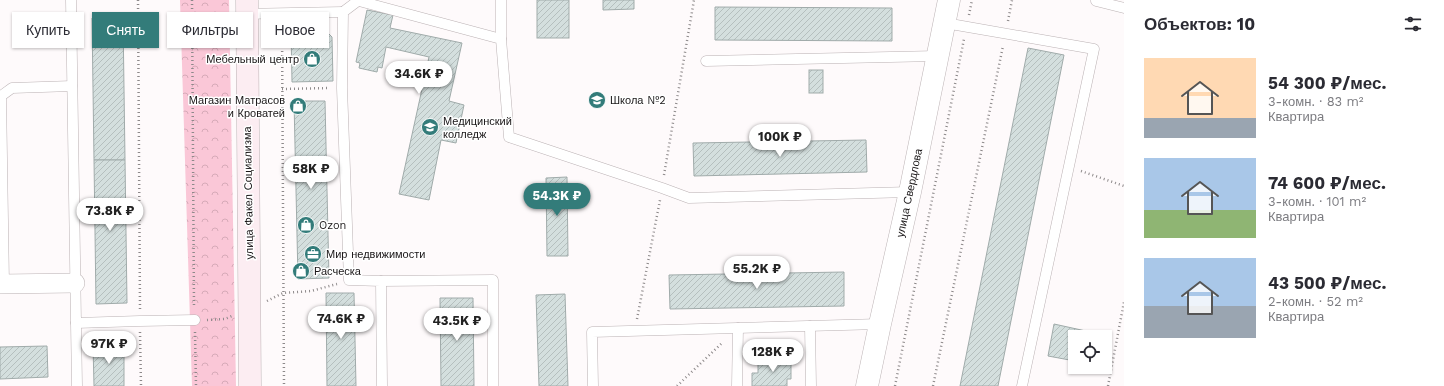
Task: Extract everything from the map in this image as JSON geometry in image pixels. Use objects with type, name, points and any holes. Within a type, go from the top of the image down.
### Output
[{"type":"main road","name":"улица Факел Социализма","points":[[247,7],[250,386]]},
{"type":"street","name":"улица Свердлова","points":[[867,386],[910,192],[949,0]]},
{"type":"street","points":[[2,284],[75,283]]},
{"type":"lane","points":[[71,0],[77,386]]},
{"type":"lane","points":[[329,12],[343,12],[359,0],[501,39]]},
{"type":"lane","points":[[501,0],[501,39],[509,137],[689,198],[910,192]]},
{"type":"lane","points":[[1096,1],[1124,8]]},
{"type":"lane","points":[[247,7],[275,12]]},
{"type":"lane","points":[[343,12],[342,88],[349,280],[493,280],[493,386]]},
{"type":"lane","points":[[945,23],[1094,49],[1022,386]]},
{"type":"lane","points":[[706,60],[938,56]]},
{"type":"lane","points":[[2,284],[2,96],[12,88],[72,86]]},
{"type":"lane","points":[[380,281],[382,386]]},
{"type":"lane","points":[[76,323],[140,320],[194,320]]},
{"type":"lane","points":[[593,386],[592,332],[880,324]]},
{"type":"lane","points":[[810,326],[810,386]]},
{"type":"lane","points":[[738,328],[738,386]]},
{"type":"path","points":[[138,0],[141,386]]},
{"type":"path","points":[[192,0],[194,320],[196,386]]},
{"type":"path","points":[[635,331],[662,188],[694,0]]},
{"type":"path","points":[[895,386],[972,0]]},
{"type":"path","points":[[933,386],[1012,0]]},
{"type":"path","points":[[281,48],[284,386]]},
{"type":"path","points":[[282,89],[342,88]]},
{"type":"path","points":[[1068,167],[1124,186]]},
{"type":"path","points":[[194,320],[225,319],[250,311],[283,293],[311,291],[349,280]]},
{"type":"path","points":[[1108,386],[1123,316],[1124,302]]},
{"type":"path","points":[[677,386],[738,328]]},
{"type":"green space","points":[[180,0],[229,0],[229,12],[180,12]]},
{"type":"green space","points":[[181,48],[230,48],[236,386],[192,386]]},
{"type":"building","points":[[537,0],[569,0],[569,38],[537,38]]},
{"type":"building","points":[[603,0],[634,0],[634,9],[603,10]]},
{"type":"building","points":[[715,7],[892,8],[892,41],[715,40]]},
{"type":"building","points":[[367,10],[393,15],[390,28],[462,43],[449,101],[464,105],[456,143],[441,140],[429,200],[399,194],[429,57],[386,47],[382,68],[378,67],[377,72],[359,68],[360,63],[356,62]]},
{"type":"building","name":"Мебельный центр","points":[[329,34],[332,37],[333,81],[292,82],[291,48],[329,48]]},
{"type":"building","points":[[92,48],[123,48],[125,160],[94,160]]},
{"type":"building","points":[[1028,48],[1064,55],[998,386],[960,386]]},
{"type":"building","points":[[809,70],[823,70],[823,93],[809,93]]},
{"type":"building","points":[[294,101],[325,101],[329,278],[298,279]]},
{"type":"building","points":[[866,140],[867,172],[694,176],[693,143]]},
{"type":"building","points":[[94,160],[125,160],[127,303],[96,304]]},
{"type":"building","points":[[567,177],[568,256],[547,256],[546,178]]},
{"type":"building","points":[[844,272],[844,306],[670,309],[669,275]]},
{"type":"building","points":[[326,293],[354,293],[356,386],[327,386]]},
{"type":"building","points":[[565,294],[568,386],[539,386],[536,295]]},
{"type":"building","points":[[440,298],[473,298],[474,386],[441,386]]},
{"type":"building","points":[[1054,324],[1081,330],[1068,330],[1068,360],[1048,356]]},
{"type":"building","points":[[93,345],[124,345],[124,386],[94,386]]},
{"type":"building","points":[[47,346],[48,377],[0,379],[0,347]]},
{"type":"building","points":[[791,358],[791,379],[787,379],[787,386],[752,386],[752,373],[758,373],[758,359]]},
{"type":"place","name":"Мебельный центр","points":[[312,59]]},
{"type":"place","name":"Школа №2","points":[[597,100]]},
{"type":"place","name":"Магазин Матрасов и Кроватей","points":[[298,106]]},
{"type":"place","name":"Медицинский колледж","points":[[430,127]]},
{"type":"place","name":"Ozon","points":[[306,225]]},
{"type":"place","name":"Мир недвижимости","points":[[313,254]]},
{"type":"place","name":"Расческа","points":[[301,271]]}]
